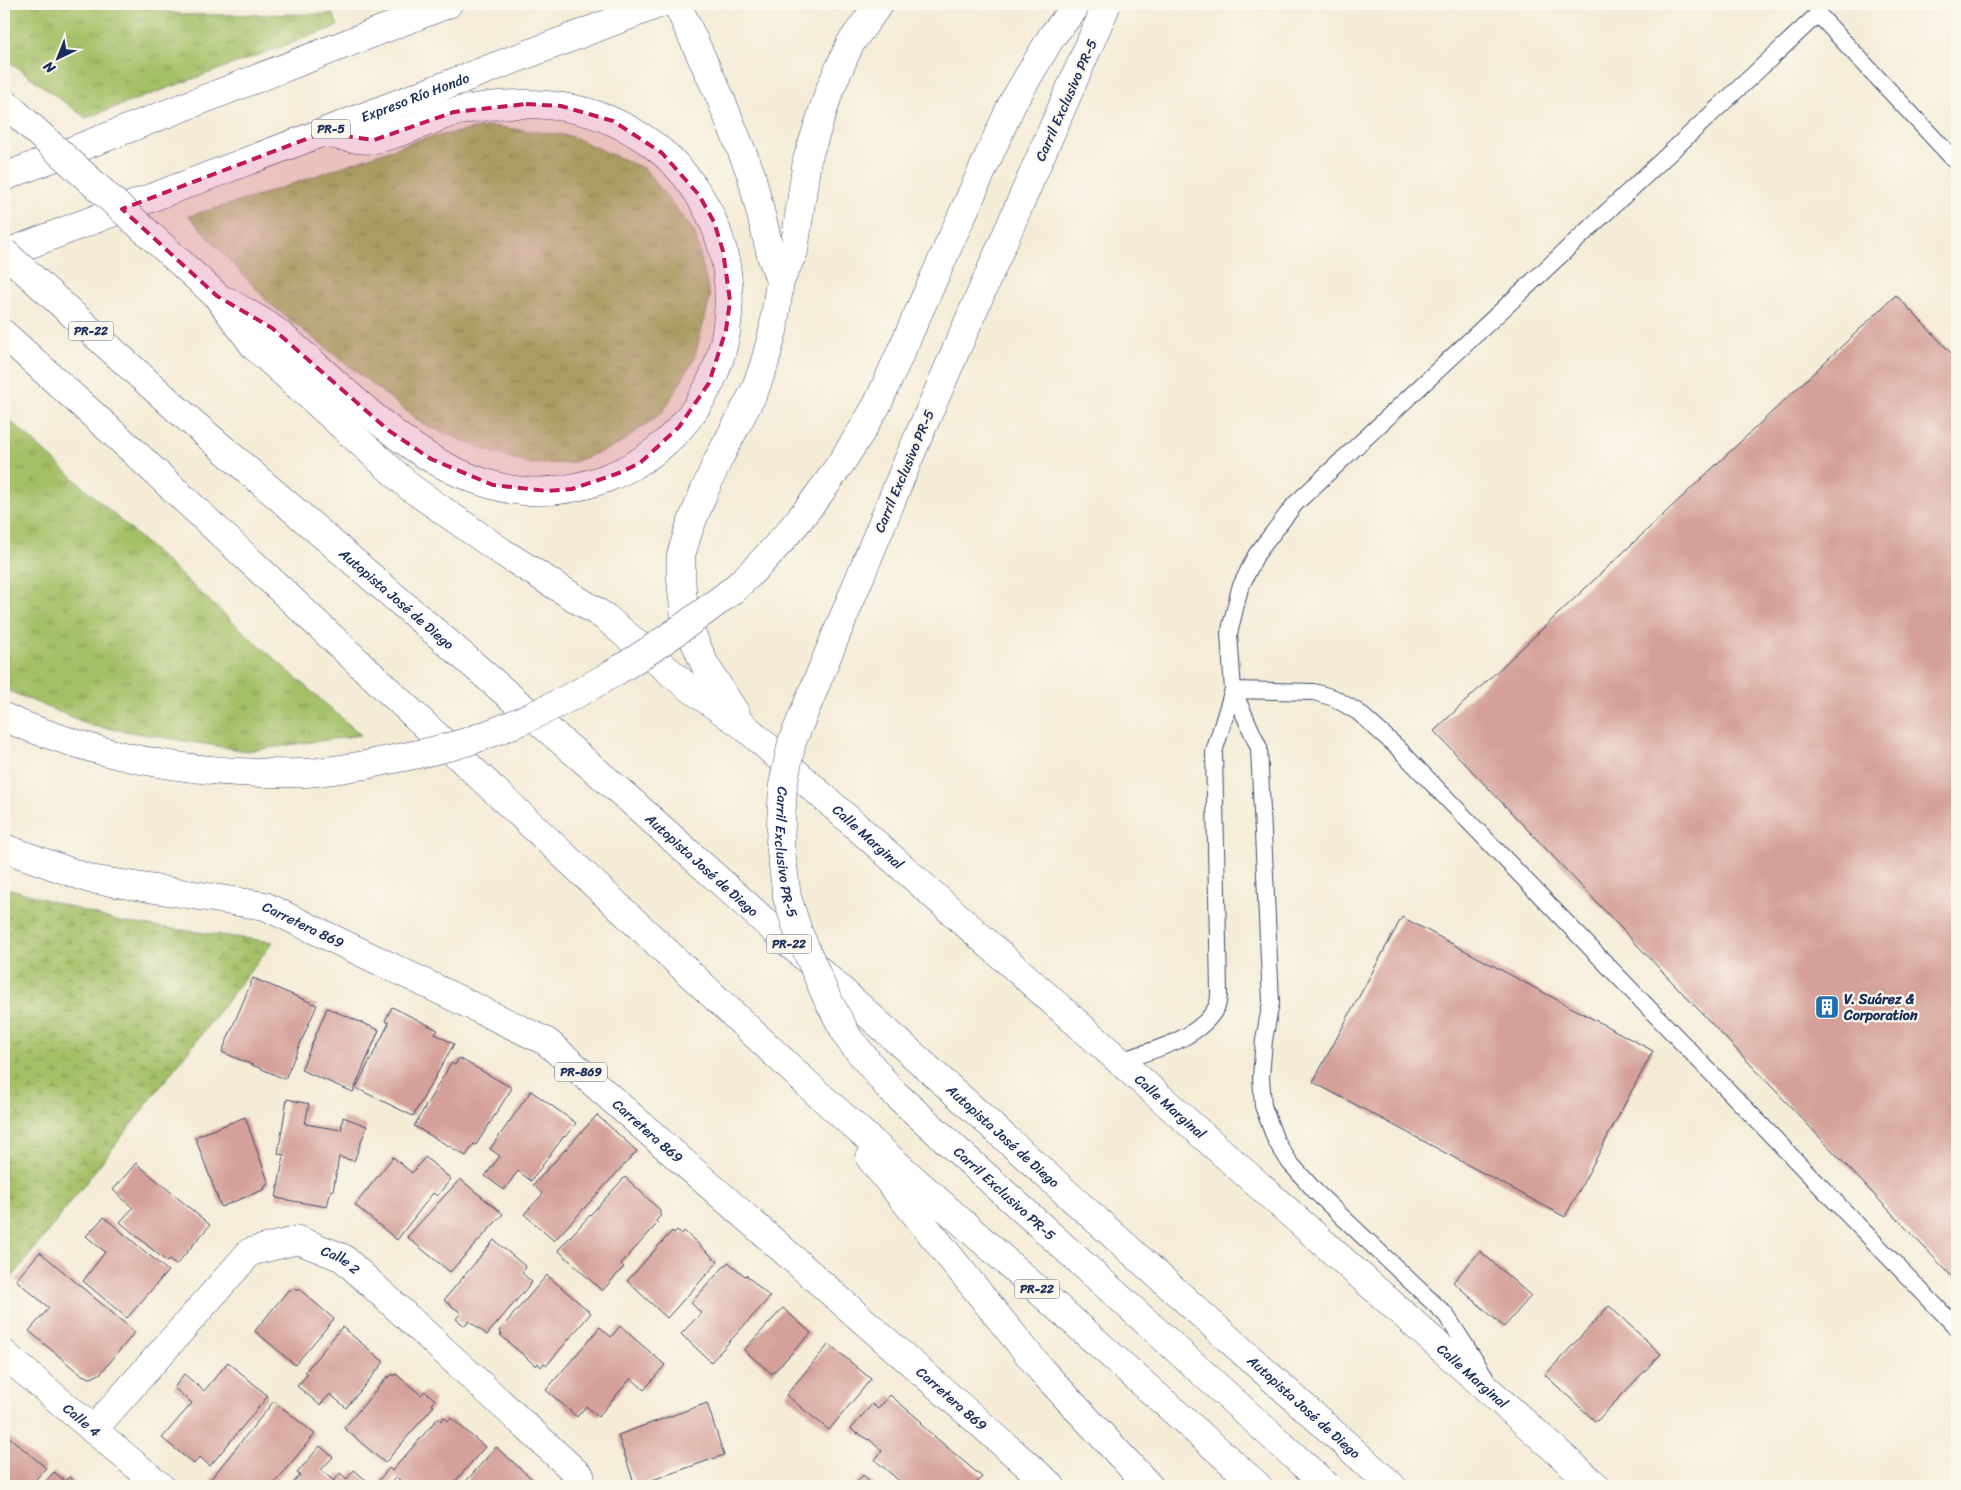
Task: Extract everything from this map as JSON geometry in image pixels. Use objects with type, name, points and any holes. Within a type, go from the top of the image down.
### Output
[{"type":"main road","points":[[4,177],[448,4]]},
{"type":"main road","name":"Expreso Río Hondo","points":[[4,253],[659,4]]},
{"type":"main road","points":[[678,4],[751,174],[771,255],[780,281]]},
{"type":"main road","points":[[745,727],[705,665],[685,619],[681,555],[703,494],[718,460],[754,392],[764,365],[780,281],[794,251],[808,160],[830,89],[850,44],[879,4]]},
{"type":"main road","points":[[4,717],[93,749],[134,759],[171,766],[254,773],[302,774],[365,765],[472,740],[533,716],[575,696],[620,671],[658,646],[734,589],[763,562],[790,532],[824,488],[857,440],[877,405],[1012,104],[1052,36],[1078,4]]},
{"type":"main road","name":"Carril Exclusivo PR-5","points":[[1107,4],[909,458],[792,742],[783,785],[780,843],[787,897],[798,931],[827,998],[849,1039],[891,1090],[1327,1486]]},
{"type":"main road","points":[[4,102],[217,296],[255,347],[411,488],[502,552],[605,617],[683,683],[745,727]]},
{"type":"main road","points":[[217,296],[272,328],[410,447],[460,474],[493,485],[520,491],[572,489],[619,473],[640,462],[660,446],[699,403],[719,358],[726,330],[730,302],[723,251],[714,222],[699,195],[683,173],[662,153],[636,133],[613,121],[587,112],[561,106],[526,104],[494,106],[454,112],[374,140],[322,133]]},
{"type":"main road","name":"Autopista José de Diego","points":[[4,253],[178,410],[630,801],[1392,1486]]},
{"type":"main road","name":"PR-22","points":[[4,334],[132,450],[817,1092],[1258,1486]]},
{"type":"main road","name":"Calle Marginal","points":[[745,727],[1596,1486]]},
{"type":"main road","name":"Carretera 869","points":[[4,848],[90,879],[265,906],[547,1042],[1048,1485]]},
{"type":"main road","points":[[817,1092],[1042,1371],[1149,1486]]},
{"type":"main road","name":"Calle 2","points":[[94,1430],[250,1252],[298,1240],[343,1258],[580,1476],[577,1486]]},
{"type":"main road","name":"Calle 4","points":[[4,1354],[160,1486]]},
{"type":"lane","points":[[1499,1400],[1446,1315],[1316,1192],[1290,1163],[1276,1141],[1263,1106],[1261,1077],[1264,1040],[1271,1002],[1259,748],[1233,690],[1229,634],[1240,588],[1256,555],[1296,504],[1818,14],[1957,163]]},
{"type":"lane","points":[[1120,1061],[1167,1046],[1189,1035],[1210,1016],[1218,1004],[1214,752],[1233,690]]},
{"type":"lane","points":[[1233,690],[1314,692],[1334,698],[1358,712],[1411,762],[1957,1328]]},
{"type":"highlighted area","points":[[526,104],[561,106],[613,121],[662,153],[699,195],[714,222],[723,251],[730,301],[726,330],[709,383],[679,427],[640,463],[619,473],[572,489],[547,491],[493,485],[431,459],[388,430],[272,328],[217,296],[122,209],[322,133],[374,140],[454,112]]},
{"type":"green space","points":[[4,4],[127,4],[185,15],[333,14],[338,26],[86,118],[4,58]]},
{"type":"green space","points":[[490,126],[570,136],[645,169],[695,233],[710,298],[694,359],[663,412],[618,445],[571,463],[528,464],[485,450],[423,424],[270,304],[189,216],[252,198],[418,140]]},
{"type":"green space","points":[[4,415],[361,735],[247,751],[93,726],[4,689]]},
{"type":"green space","points":[[4,887],[120,922],[273,942],[4,1288]]},
{"type":"building","name":"V. Suárez & Corporation","points":[[1896,295],[1957,359],[1957,1282],[1434,731]]},
{"type":"building","points":[[1402,917],[1653,1051],[1565,1217],[1313,1082]]},
{"type":"building","points":[[253,978],[317,1005],[285,1079],[222,1052]]},
{"type":"building","points":[[392,1007],[438,1030],[435,1034],[454,1044],[413,1116],[356,1088],[389,1023],[385,1021]]},
{"type":"building","points":[[327,1008],[379,1030],[353,1092],[301,1070]]},
{"type":"building","points":[[459,1058],[512,1088],[476,1145],[474,1144],[466,1156],[414,1126],[451,1063],[455,1065]]},
{"type":"building","points":[[531,1091],[576,1123],[564,1136],[531,1181],[518,1171],[504,1190],[485,1176],[500,1156],[490,1149]]},
{"type":"building","points":[[287,1099],[309,1104],[305,1124],[341,1130],[343,1117],[367,1126],[354,1161],[339,1157],[333,1191],[331,1190],[327,1207],[276,1198],[284,1155],[278,1154]]},
{"type":"building","points":[[597,1115],[637,1151],[554,1241],[524,1214],[543,1194],[533,1185]]},
{"type":"building","points":[[245,1117],[269,1184],[264,1187],[265,1189],[221,1207],[195,1137]]},
{"type":"building","points":[[393,1157],[412,1173],[425,1157],[451,1179],[437,1196],[433,1193],[397,1240],[355,1205]]},
{"type":"building","points":[[136,1163],[210,1225],[176,1265],[169,1260],[167,1262],[120,1222],[133,1208],[113,1190]]},
{"type":"building","points":[[625,1177],[661,1211],[659,1213],[661,1215],[656,1221],[658,1223],[621,1264],[624,1267],[602,1291],[558,1250]]},
{"type":"building","points":[[460,1179],[503,1214],[450,1272],[407,1237]]},
{"type":"building","points":[[104,1217],[168,1271],[127,1318],[83,1281],[105,1252],[86,1236]]},
{"type":"building","points":[[677,1230],[682,1234],[684,1231],[718,1262],[667,1318],[627,1281],[672,1231],[674,1233]]},
{"type":"building","points":[[494,1240],[526,1267],[522,1273],[532,1282],[487,1335],[469,1321],[465,1326],[456,1319],[461,1313],[444,1300]]},
{"type":"building","points":[[1480,1251],[1531,1296],[1504,1327],[1453,1282]]},
{"type":"building","points":[[40,1252],[135,1332],[101,1373],[94,1377],[89,1378],[80,1374],[29,1331],[49,1308],[16,1280]]},
{"type":"building","points":[[728,1262],[746,1275],[770,1297],[711,1362],[681,1334],[701,1313],[691,1303]]},
{"type":"building","points":[[547,1275],[591,1313],[547,1365],[544,1363],[541,1367],[538,1363],[536,1366],[500,1335],[502,1334],[499,1331]]},
{"type":"building","points":[[294,1288],[297,1291],[299,1289],[334,1319],[295,1365],[255,1331],[289,1289],[291,1291]]},
{"type":"building","points":[[1609,1306],[1661,1354],[1596,1422],[1545,1375]]},
{"type":"building","points":[[783,1308],[811,1333],[772,1374],[744,1350]]},
{"type":"building","points":[[620,1326],[665,1365],[644,1390],[631,1378],[598,1417],[586,1406],[577,1417],[546,1390],[600,1327],[611,1337]]},
{"type":"building","points":[[342,1327],[384,1362],[346,1408],[330,1394],[320,1405],[297,1386],[308,1374],[305,1372]]},
{"type":"building","points":[[829,1344],[871,1379],[829,1430],[786,1395]]},
{"type":"building","points":[[228,1362],[268,1396],[210,1466],[200,1457],[194,1464],[162,1438],[192,1403],[174,1388],[184,1374],[204,1391]]},
{"type":"building","points":[[392,1374],[394,1376],[396,1374],[421,1395],[425,1391],[435,1400],[432,1405],[434,1406],[385,1463],[344,1428],[388,1376],[389,1378]]},
{"type":"building","points":[[890,1395],[922,1422],[920,1424],[982,1477],[974,1486],[905,1486],[875,1460],[882,1451],[869,1439],[851,1429],[872,1404],[878,1409]]},
{"type":"building","points":[[274,1401],[315,1434],[272,1486],[218,1486],[210,1480]]},
{"type":"building","points":[[707,1403],[724,1455],[635,1486],[618,1435]]},
{"type":"building","points":[[444,1417],[448,1421],[451,1418],[485,1447],[451,1486],[428,1486],[426,1484],[424,1486],[407,1486],[396,1477],[386,1486],[379,1480],[389,1468],[392,1471],[438,1418],[441,1421]]},
{"type":"building","points":[[9,1437],[46,1468],[30,1486],[4,1486],[4,1438],[7,1440]]},
{"type":"building","points":[[320,1446],[333,1457],[321,1470],[334,1481],[340,1473],[347,1479],[354,1470],[366,1480],[361,1486],[290,1486],[300,1475],[297,1473]]},
{"type":"building","points":[[496,1447],[540,1486],[462,1486]]},
{"type":"building","points":[[54,1472],[65,1481],[69,1477],[77,1484],[75,1486],[41,1486]]},
{"type":"building","points":[[863,1475],[876,1486],[853,1486]]},
{"type":"place","name":"V. Suárez & Corporation","points":[[1827,1007]]}]
